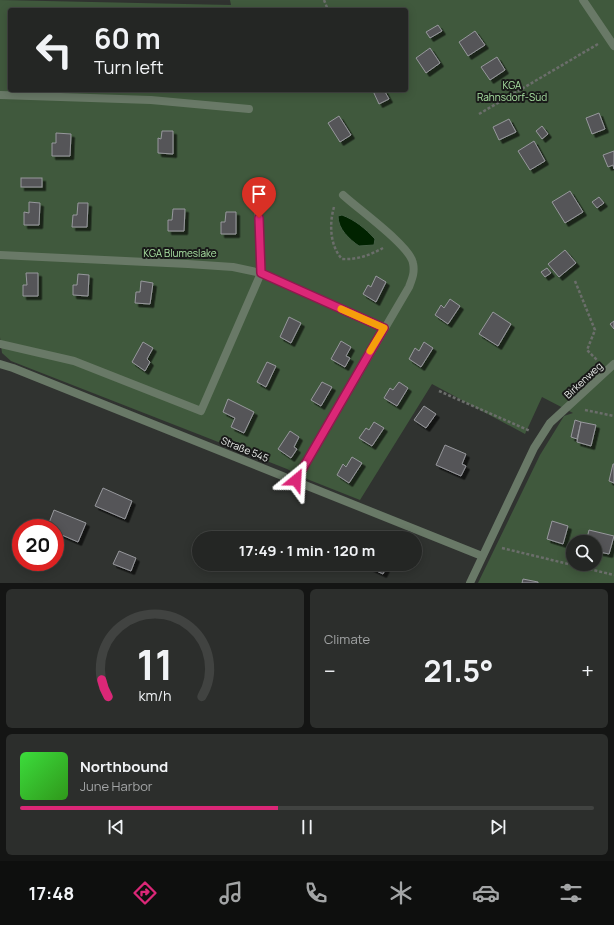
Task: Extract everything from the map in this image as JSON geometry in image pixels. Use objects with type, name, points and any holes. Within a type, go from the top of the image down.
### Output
[{"type":"street","points":[[583,0],[614,46]]},
{"type":"street","points":[[0,95],[151,100],[249,109]]},
{"type":"street","points":[[296,480],[409,287],[414,275],[413,262],[405,249],[343,196]]},
{"type":"street","points":[[0,344],[74,361],[201,411],[261,273],[258,205]]},
{"type":"street","points":[[0,255],[188,264],[233,268],[261,273],[384,328]]},
{"type":"street","name":"Straße 545","points":[[0,364],[296,480],[482,556]]},
{"type":"street","name":"Birkenweg","points":[[568,407],[611,367]]},
{"type":"street","points":[[470,583],[534,448],[550,423],[568,407]]},
{"type":"path","points":[[479,114],[609,38]]},
{"type":"path","points":[[343,196],[337,197],[331,224],[332,238],[336,252],[342,259],[352,260],[364,256],[396,241]]},
{"type":"path","points":[[575,281],[595,330],[587,350],[611,367]]},
{"type":"path","points":[[439,391],[541,436]]},
{"type":"path","points":[[568,407],[614,416]]},
{"type":"path","points":[[502,548],[614,575]]},
{"type":"green space","name":"KGA Blumeslake","points":[[0,0],[231,5],[230,0],[614,0],[614,583],[478,583],[540,455],[564,416],[573,413],[542,397],[525,434],[432,384],[360,500],[307,479],[287,469],[11,361],[2,353],[0,337]]},
{"type":"shaded area","points":[[342,215],[356,222],[367,231],[375,239],[374,245],[359,246],[352,240],[342,229],[338,221],[338,216]]},
{"type":"building","points":[[438,25],[442,31],[430,38],[426,32]]},
{"type":"building","points":[[475,31],[485,45],[468,56],[459,42]]},
{"type":"building","points":[[430,48],[440,63],[426,73],[416,58]]},
{"type":"building","points":[[497,57],[505,70],[490,80],[481,67]]},
{"type":"building","points":[[373,92],[385,92],[389,99],[379,104]]},
{"type":"building","points":[[599,113],[605,129],[592,134],[586,118]]},
{"type":"building","points":[[339,116],[351,135],[340,142],[328,123]]},
{"type":"building","points":[[509,119],[516,132],[499,140],[493,127]]},
{"type":"building","points":[[542,126],[548,134],[542,139],[536,131]]},
{"type":"building","points":[[162,131],[173,131],[173,154],[158,153],[158,138],[161,139]]},
{"type":"building","points":[[56,133],[71,134],[70,156],[52,156],[52,143],[56,143]]},
{"type":"building","points":[[534,141],[545,161],[530,170],[518,151]]},
{"type":"building","points":[[614,151],[614,169],[613,165],[608,167],[603,155]]},
{"type":"building","points":[[21,178],[42,178],[42,187],[21,187]]},
{"type":"building","points":[[570,191],[583,212],[565,223],[552,202]]},
{"type":"building","points":[[599,197],[604,203],[597,208],[592,202]]},
{"type":"building","points":[[29,202],[40,203],[39,225],[24,225],[24,212],[29,213]]},
{"type":"building","points":[[78,203],[88,203],[87,227],[72,227],[73,215],[77,215]]},
{"type":"building","points":[[173,209],[185,209],[184,231],[168,231],[168,220],[172,220]]},
{"type":"building","points":[[226,212],[236,212],[236,234],[221,234],[221,222],[225,222]]},
{"type":"building","points":[[565,250],[576,263],[559,277],[548,264]]},
{"type":"building","points":[[547,268],[551,273],[545,277],[541,272]]},
{"type":"building","points":[[26,273],[38,273],[38,296],[23,296],[23,285],[27,285]]},
{"type":"building","points":[[78,274],[89,275],[88,296],[73,295],[73,285],[77,285]]},
{"type":"building","points":[[376,276],[386,282],[376,302],[363,294],[368,285],[371,287]]},
{"type":"building","points":[[141,281],[153,283],[150,304],[135,303],[136,292],[140,292]]},
{"type":"building","points":[[450,299],[460,306],[448,324],[435,315],[441,305],[444,308]]},
{"type":"building","points":[[493,312],[511,324],[498,346],[479,334]]},
{"type":"building","points":[[289,317],[301,323],[291,343],[280,337]]},
{"type":"building","points":[[614,321],[614,329],[610,324]]},
{"type":"building","points":[[341,341],[351,347],[346,356],[350,358],[345,367],[331,359]]},
{"type":"building","points":[[143,342],[153,348],[147,359],[150,362],[145,371],[132,362]]},
{"type":"building","points":[[424,342],[433,348],[421,367],[409,359],[415,348],[419,351]]},
{"type":"building","points":[[267,362],[276,366],[266,387],[257,382]]},
{"type":"building","points":[[322,382],[332,387],[321,406],[311,400]]},
{"type":"building","points":[[399,382],[408,388],[397,406],[384,398],[390,388],[393,390]]},
{"type":"building","points":[[228,399],[254,412],[244,433],[231,427],[235,418],[223,412]]},
{"type":"building","points":[[424,406],[436,414],[426,428],[414,420]]},
{"type":"building","points":[[575,420],[581,422],[577,439],[571,437]]},
{"type":"building","points":[[374,422],[384,428],[372,446],[359,438],[366,428],[369,430]]},
{"type":"building","points":[[581,422],[596,425],[591,446],[577,442]]},
{"type":"building","points":[[290,431],[299,437],[294,447],[297,449],[291,458],[278,449]]},
{"type":"building","points":[[445,445],[466,454],[462,464],[466,466],[461,476],[436,465]]},
{"type":"building","points":[[352,457],[362,463],[349,483],[337,475],[343,464],[346,467]]},
{"type":"building","points":[[614,464],[614,483],[609,481]]},
{"type":"building","points":[[103,488],[132,501],[125,519],[95,506]]},
{"type":"building","points":[[54,510],[86,523],[78,542],[64,536],[64,519],[50,519]]},
{"type":"building","points":[[552,521],[568,526],[563,544],[547,539]]},
{"type":"building","points":[[589,530],[614,536],[609,554],[602,552],[602,535],[588,535]]},
{"type":"building","points":[[119,551],[136,558],[131,571],[113,564]]},
{"type":"building","points":[[377,571],[384,571],[383,574]]},
{"type":"building","points":[[523,579],[538,582],[538,583],[522,583]]},
{"type":"slow traffic","points":[[341,309],[384,328],[370,351]]},
{"type":"route","points":[[259,218],[261,273],[384,328],[298,474],[296,480]]},
{"type":"park label","name":"KGA Rahnsdorf-Süd","points":[[512,90]]}]
